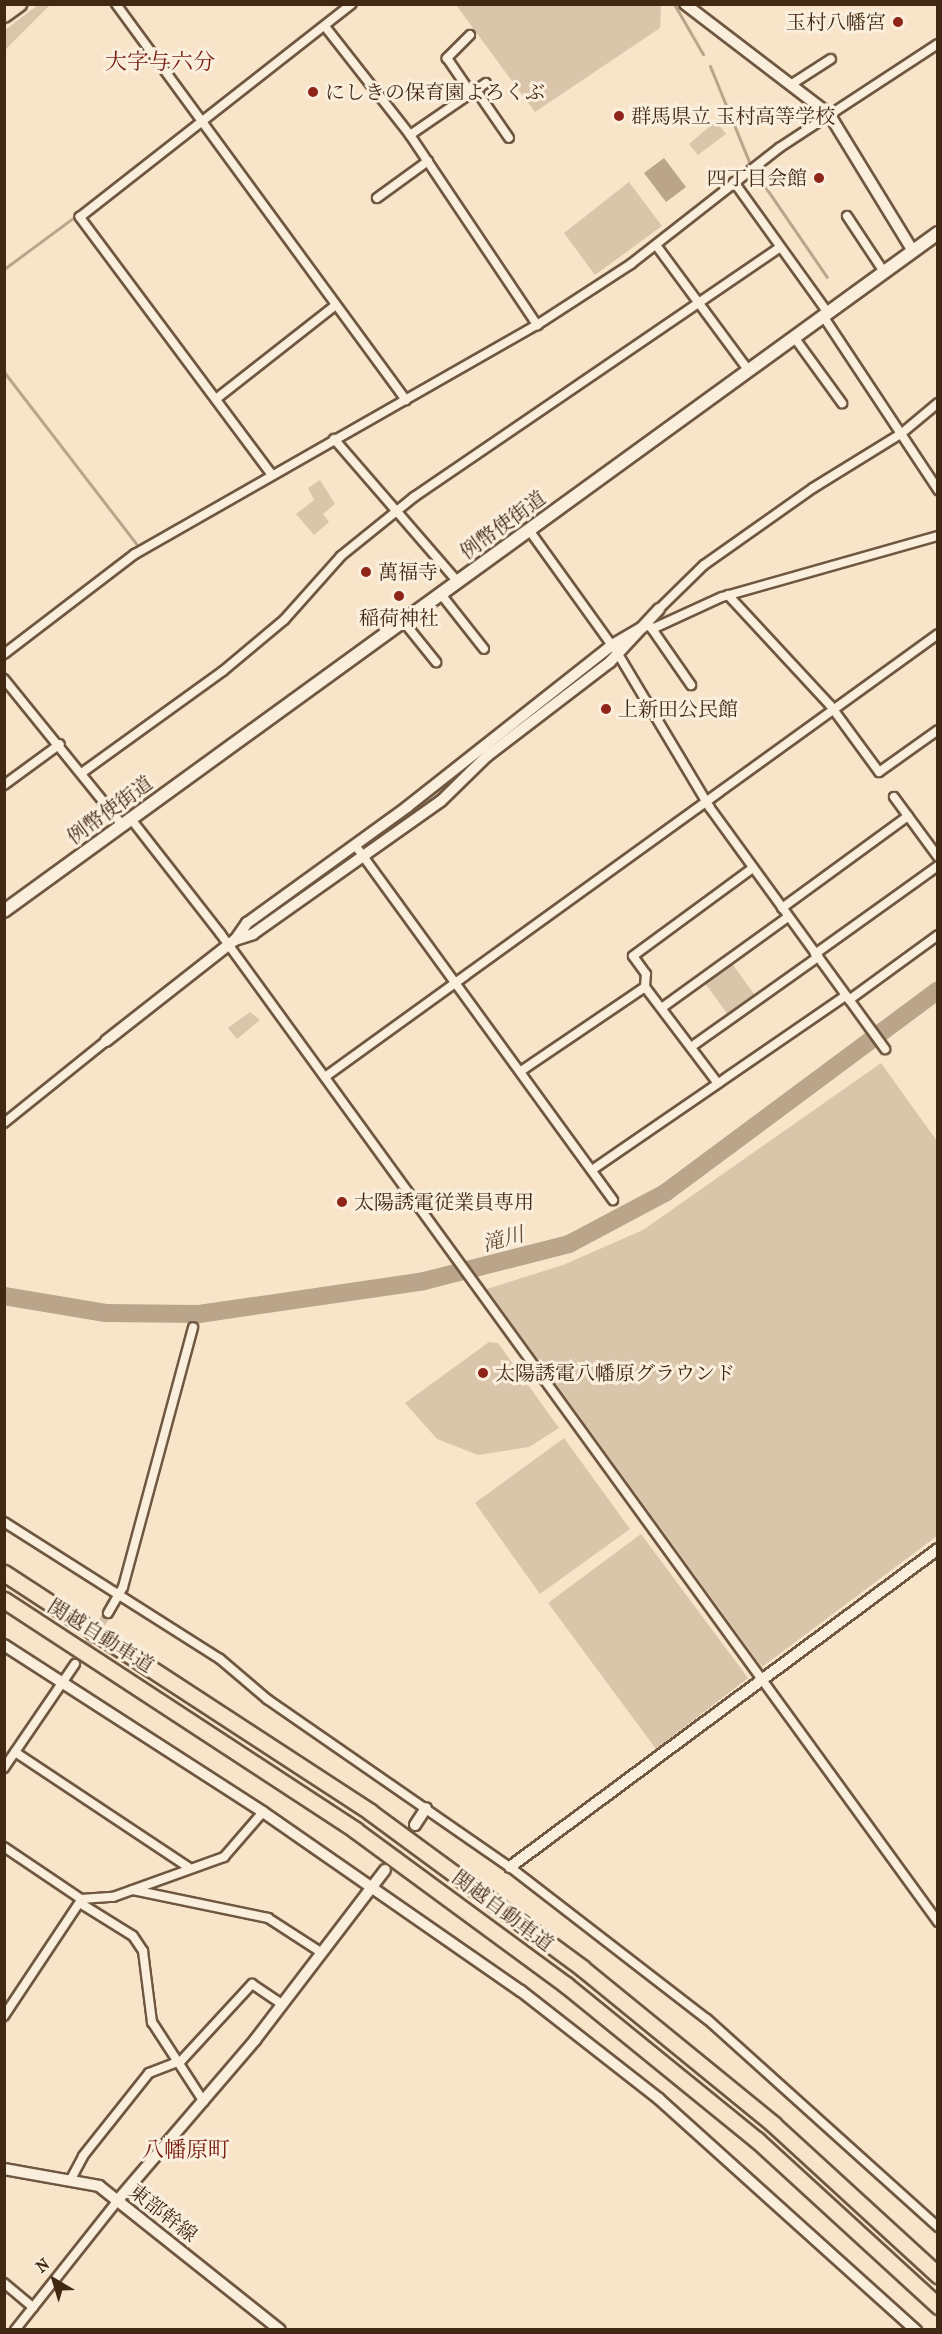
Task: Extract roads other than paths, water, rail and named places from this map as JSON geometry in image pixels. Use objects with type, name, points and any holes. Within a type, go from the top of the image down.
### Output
[{"type":"highway","points":[[4,15],[19,4]]},
{"type":"highway","name":"関越自動車道","points":[[4,1573],[370,1812],[537,1934],[773,2124],[938,2275]]},
{"type":"highway","name":"関越自動車道","points":[[4,1600],[355,1830],[566,1985],[757,2140],[938,2306]]},
{"type":"main road","name":"例幣使街道","points":[[4,911],[938,233]]},
{"type":"street","points":[[116,4],[406,400]]},
{"type":"street","points":[[272,475],[80,217],[327,29],[352,4]]},
{"type":"street","points":[[686,4],[829,114],[913,250]]},
{"type":"street","points":[[327,29],[410,135],[537,325]]},
{"type":"street","points":[[470,35],[447,58],[509,138]]},
{"type":"street","points":[[4,654],[135,555],[334,439],[537,325],[656,245],[734,182],[829,114],[938,44]]},
{"type":"street","points":[[792,84],[831,59]]},
{"type":"street","points":[[410,135],[486,83]]},
{"type":"street","points":[[377,198],[428,161]]},
{"type":"street","points":[[734,182],[779,248],[790,254],[825,314],[938,490]]},
{"type":"street","points":[[847,216],[884,272]]},
{"type":"street","points":[[656,245],[748,370]]},
{"type":"street","points":[[83,772],[223,671],[284,620],[341,556],[397,510],[701,306],[779,248]]},
{"type":"street","points":[[216,399],[336,305]]},
{"type":"street","points":[[794,337],[842,403]]},
{"type":"street","points":[[650,626],[659,609],[717,556],[902,433],[938,403]]},
{"type":"street","points":[[334,439],[458,582]]},
{"type":"street","points":[[529,530],[615,649],[706,802],[884,1047]]},
{"type":"street","points":[[4,1124],[231,942],[248,923],[615,649],[650,626],[728,596],[938,536]]},
{"type":"street","points":[[440,593],[484,649]]},
{"type":"street","points":[[728,596],[833,709],[879,772],[938,730]]},
{"type":"street","points":[[403,621],[436,662]]},
{"type":"street","points":[[650,626],[691,685]]},
{"type":"street","points":[[325,1077],[938,634]]},
{"type":"street","points":[[231,942],[254,934],[441,801],[487,756],[615,649]]},
{"type":"street","points":[[4,679],[231,942],[455,1258],[938,1922]]},
{"type":"street","points":[[4,785],[60,744]]},
{"type":"street","points":[[894,797],[938,857]]},
{"type":"street","points":[[782,908],[908,816]]},
{"type":"street","points":[[355,845],[613,1200]]},
{"type":"street","points":[[692,1047],[938,866]]},
{"type":"street","points":[[716,1081],[663,1007],[645,987],[646,974],[633,956],[753,868]]},
{"type":"street","points":[[663,1007],[788,917]]},
{"type":"street","points":[[592,1170],[716,1081],[729,1080],[938,935]]},
{"type":"street","points":[[521,1071],[645,987]]},
{"type":"street","points":[[108,1613],[119,1594],[193,1327]]},
{"type":"street","points":[[4,1522],[119,1594],[510,1867],[707,2019],[938,2227]]},
{"type":"street","points":[[510,1867],[760,1679],[938,1549]]},
{"type":"street","points":[[4,1646],[263,1812],[445,1935],[659,2099],[916,2330]]},
{"type":"street","points":[[4,1768],[75,1664]]},
{"type":"street","points":[[15,1752],[188,1867]]},
{"type":"street","points":[[415,1825],[426,1808]]},
{"type":"street","points":[[4,2016],[29,1971],[80,1901],[133,1890],[188,1867],[224,1857],[263,1812]]},
{"type":"street","points":[[4,1847],[132,1936],[143,1951],[152,2022],[181,2061],[204,2102]]},
{"type":"street","points":[[15,2330],[118,2200],[204,2102],[279,2002],[385,1869]]},
{"type":"street","points":[[133,1890],[268,1918],[319,1951]]},
{"type":"street","points":[[71,2179],[82,2156],[149,2073],[181,2061],[252,1984],[279,2002]]},
{"type":"street","name":"東部幹線","points":[[4,2169],[92,2183],[118,2200],[280,2330]]},
{"type":"street","points":[[4,2283],[33,2307]]},
{"type":"waterway","points":[[674,4],[703,54]]},
{"type":"waterway","points":[[710,66],[750,164]]},
{"type":"waterway","points":[[755,172],[827,277]]},
{"type":"waterway","points":[[4,269],[73,218]]},
{"type":"waterway","points":[[4,372],[138,546]]},
{"type":"waterway","points":[[898,543],[938,532]]},
{"type":"waterway","points":[[706,600],[739,588]]},
{"type":"waterway","name":"滝川","points":[[4,1296],[106,1313],[199,1314],[424,1281],[569,1244],[665,1193],[938,990]]},
{"type":"tunnel","points":[[75,1664],[108,1613]]},
{"type":"tunnel","points":[[385,1870],[415,1825]]},
{"type":"place","name":"玉村八幡宮","points":[[898,22]]},
{"type":"place","name":"にしきの保育園よろくぶ","points":[[313,92]]},
{"type":"place","name":"群馬県立 玉村高等学校","points":[[619,116]]},
{"type":"place","name":"四丁目会館","points":[[819,178]]},
{"type":"place","name":"萬福寺","points":[[366,572]]},
{"type":"place","name":"稲荷神社","points":[[399,596]]},
{"type":"place","name":"上新田公民館","points":[[606,709]]},
{"type":"place","name":"太陽誘電従業員専用","points":[[342,1202]]},
{"type":"place","name":"太陽誘電八幡原グラウンド","points":[[483,1373]]},
{"type":"district","name":"大字与六分","points":[[160,63]]},
{"type":"district","name":"八幡原町","points":[[186,2151]]}]
